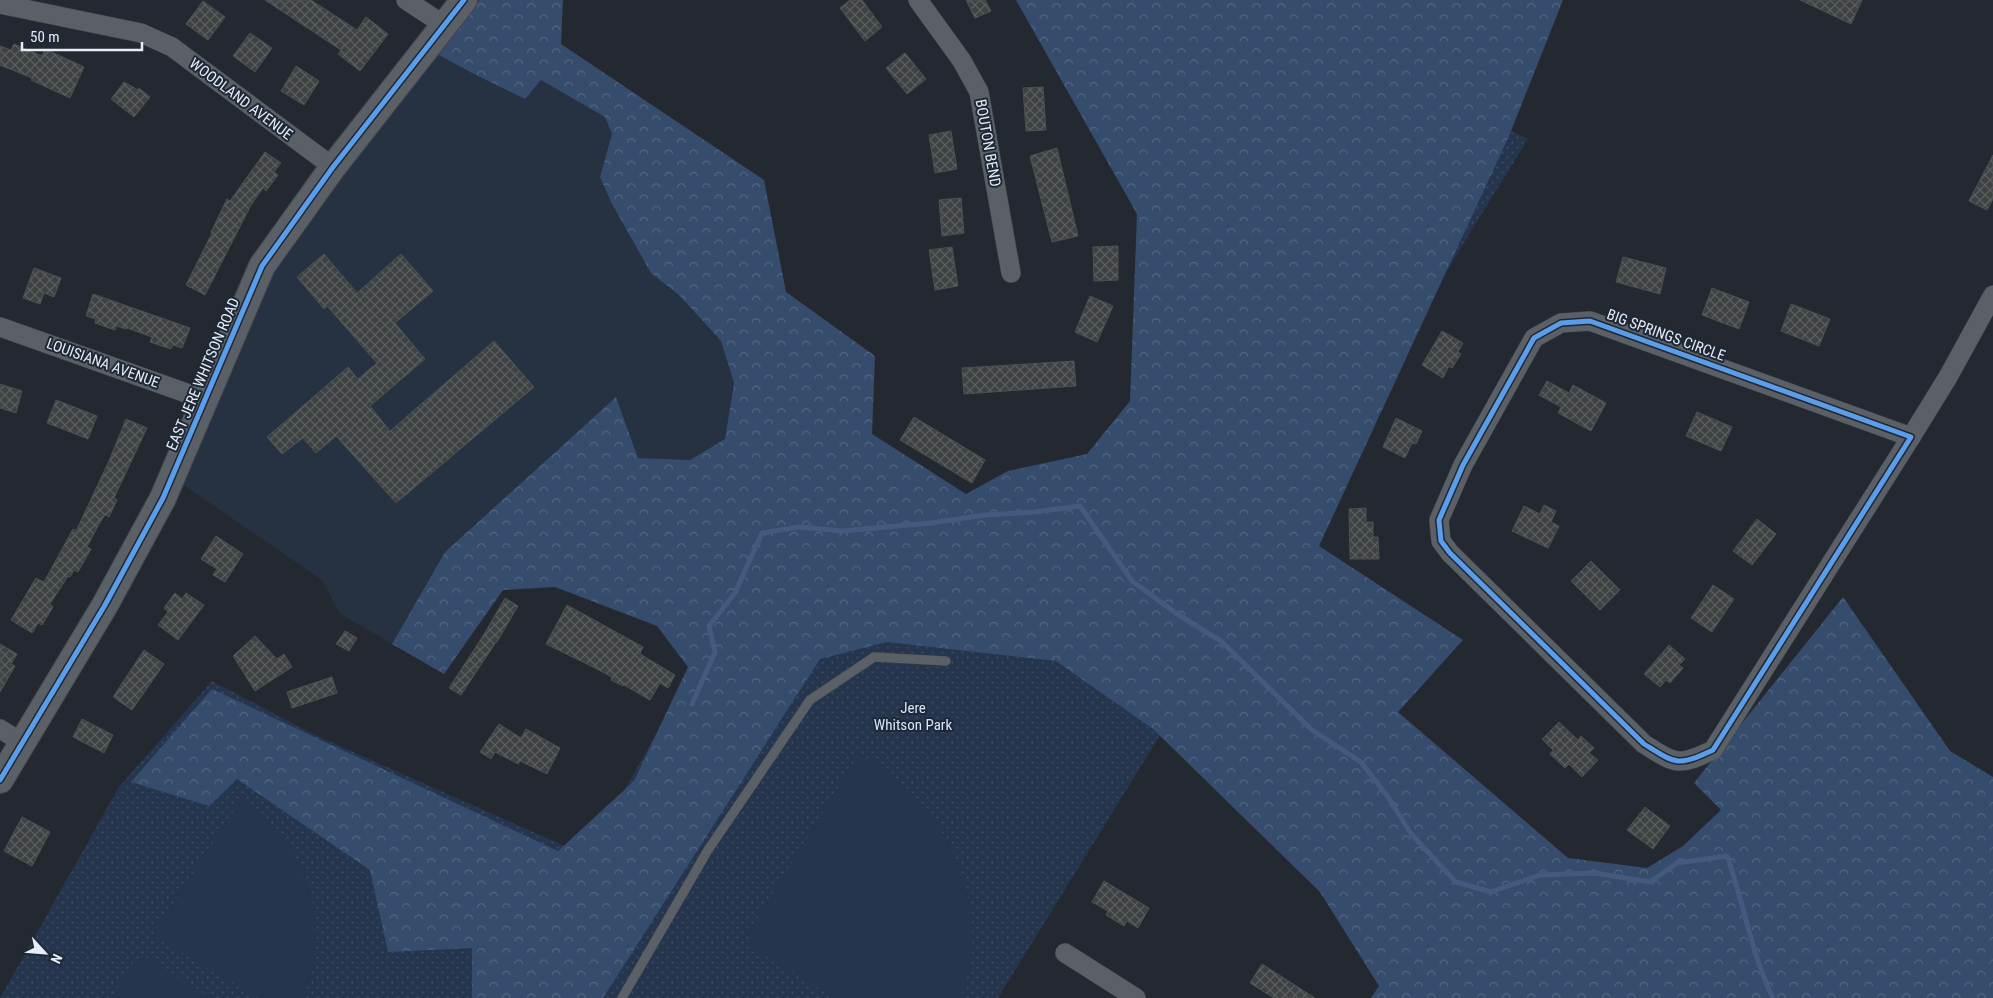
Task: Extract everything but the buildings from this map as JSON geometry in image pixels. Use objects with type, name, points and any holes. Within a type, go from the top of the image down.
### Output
[{"type":"street","points":[[406,0],[444,25]]},
{"type":"street","name":"EAST JERE WHITSON ROAD","points":[[0,780],[105,605],[163,498],[262,266],[333,167],[464,0]]},
{"type":"street","name":"BOUTON BEND","points":[[918,0],[962,61],[979,92],[1011,273]]},
{"type":"street","name":"WOODLAND AVENUE","points":[[0,4],[141,33],[172,47],[333,167]]},
{"type":"street","name":"BIG SPRINGS CIRCLE","points":[[1911,438],[1590,321],[1561,323],[1534,338],[1463,465],[1439,520],[1441,541],[1450,553],[1644,744],[1676,762],[1691,760],[1713,750],[1911,438],[1948,377],[1993,296]]},
{"type":"street","name":"LOUISIANA AVENUE","points":[[0,327],[206,400]]},
{"type":"street","points":[[0,729],[23,743]]},
{"type":"street","points":[[1065,953],[1136,998]]},
{"type":"lane","points":[[622,998],[708,850],[810,700],[874,656],[946,661]]},
{"type":"shaded area","points":[[437,54],[525,99],[541,80],[606,117],[612,134],[600,176],[651,273],[679,295],[721,341],[734,383],[725,439],[690,460],[638,458],[616,397],[445,552],[392,644],[339,613],[322,580],[182,484],[274,269],[346,166]]},
{"type":"green space","points":[[479,0],[563,0],[561,44],[764,180],[786,292],[875,356],[872,434],[966,494],[1008,471],[1087,454],[1130,401],[1137,214],[1016,0],[1563,0],[1509,136],[1319,546],[1463,640],[1398,712],[1568,858],[1647,868],[1683,846],[1721,810],[1694,783],[1843,597],[1950,751],[1993,777],[1993,998],[1371,998],[1379,986],[1320,892],[1153,729],[1056,661],[887,642],[820,659],[603,998],[472,998],[472,948],[388,952],[370,870],[237,779],[209,806],[131,782],[212,689],[558,851],[634,781],[688,667],[657,626],[555,587],[503,590],[444,674],[392,644],[445,552],[616,397],[638,458],[690,460],[725,439],[734,383],[721,341],[679,295],[651,273],[611,202],[600,177],[612,134],[605,117],[541,80],[525,99],[437,54]]},
{"type":"green space","name":"Jere Whitson Park","points":[[1230,0],[1528,139],[998,998],[0,998],[119,787],[212,681],[313,734],[587,856],[700,657],[963,501],[1093,481],[1154,400]]},
{"type":"green space","points":[[859,754],[888,771],[896,778],[927,812],[957,860],[966,886],[971,913],[972,941],[969,969],[961,998],[835,998],[752,948],[748,934]]},
{"type":"green space","points":[[241,800],[268,821],[286,841],[298,861],[307,883],[313,906],[316,930],[315,954],[310,977],[301,998],[259,998],[157,938],[155,931]]},
{"type":"green space","points":[[147,958],[211,998],[111,998],[134,961]]},
{"type":"waterway","points":[[692,704],[715,652],[709,626],[735,593],[762,533],[799,527],[842,531],[1080,506],[1132,581],[1180,616],[1221,641],[1312,730],[1361,762],[1388,797],[1412,835],[1456,882],[1491,892],[1540,875],[1595,873],[1650,882],[1677,863],[1727,856],[1753,946],[1773,998]]},
{"type":"cycle path","points":[[0,780],[105,605],[163,498],[262,266],[333,167],[464,0]]},
{"type":"cycle path","points":[[1590,321],[1911,437],[1713,750],[1684,761],[1670,759],[1644,744],[1450,553],[1441,541],[1439,520],[1463,465],[1534,338],[1561,323],[1590,321]]}]
